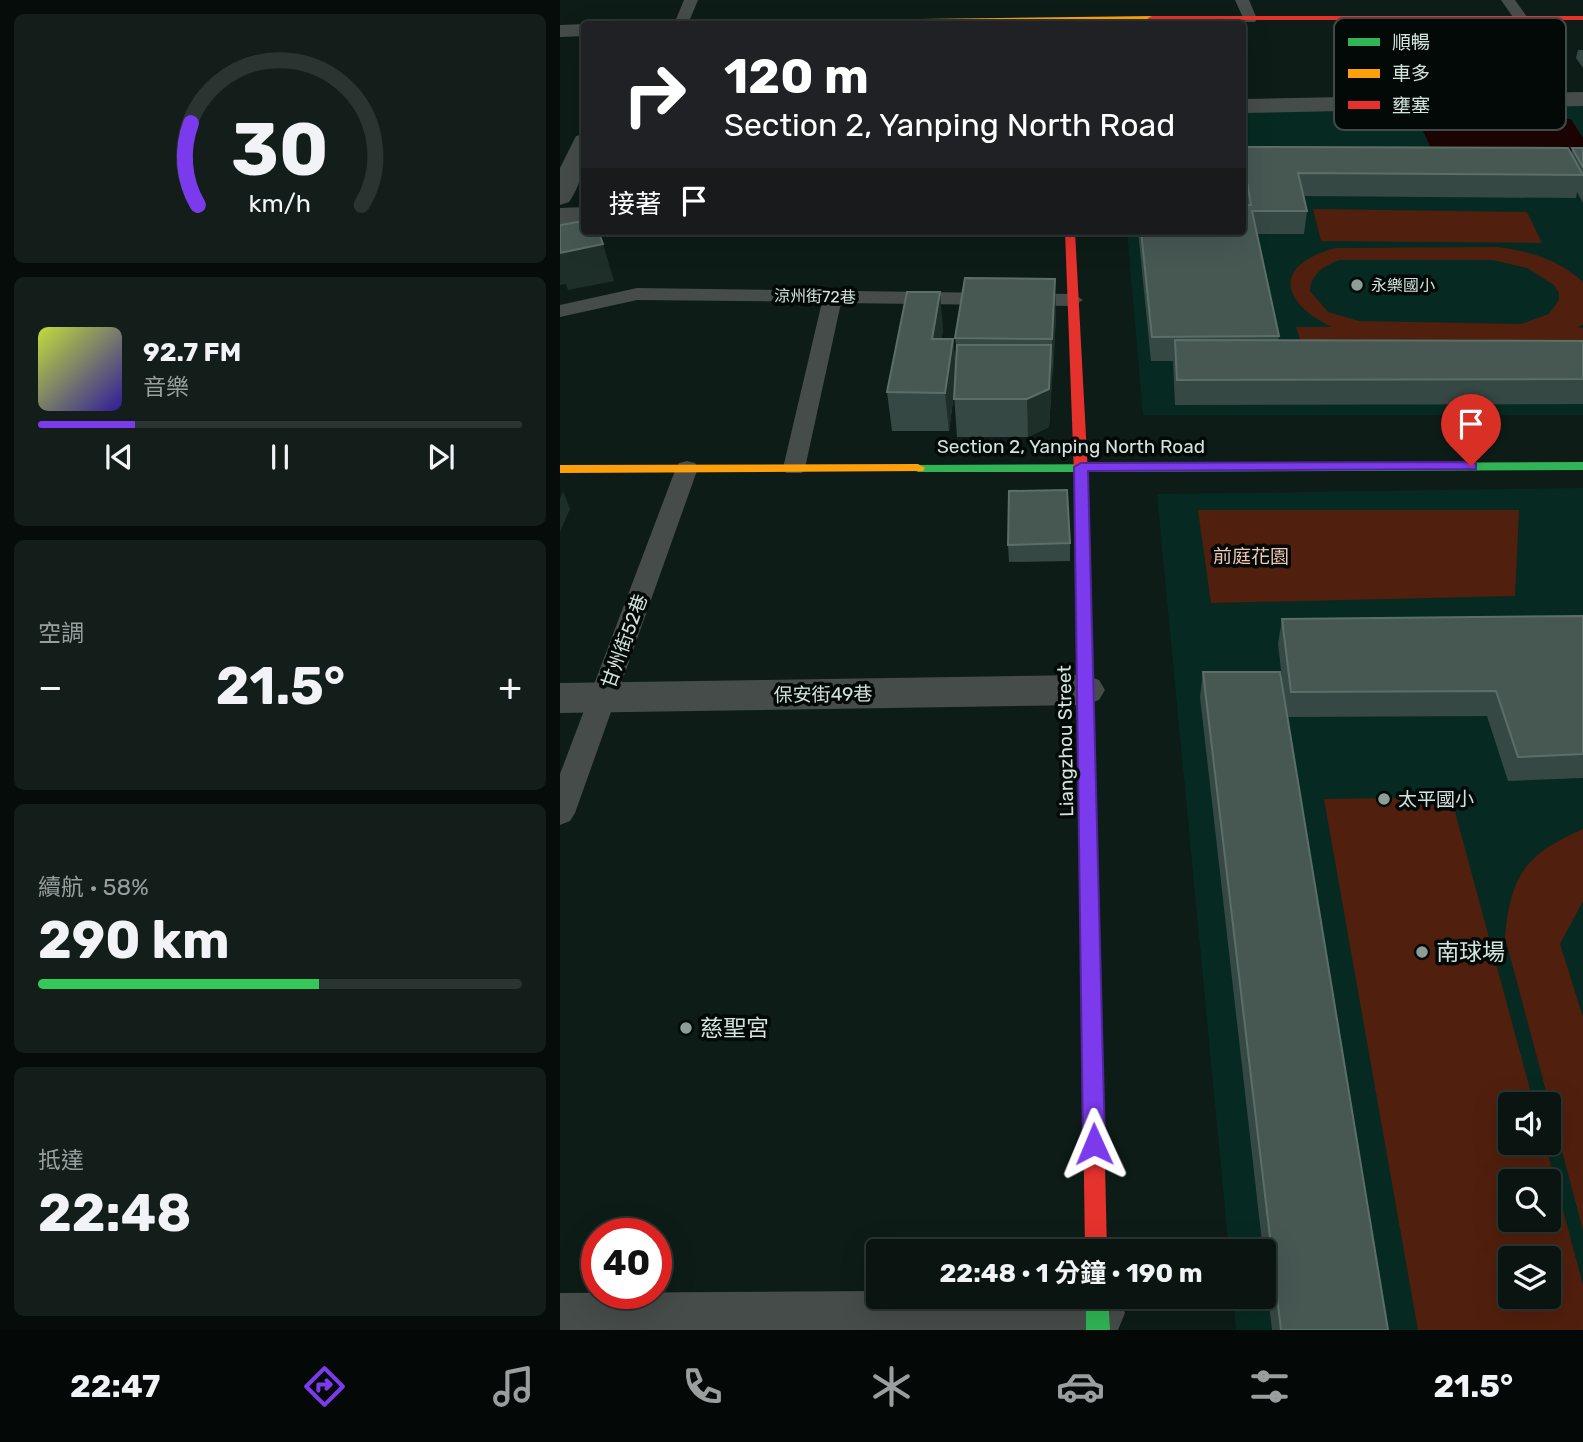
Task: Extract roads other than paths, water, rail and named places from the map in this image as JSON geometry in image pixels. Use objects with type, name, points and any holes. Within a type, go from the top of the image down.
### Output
[{"type":"street","points":[[1068,0],[1066,21],[1334,18]]},
{"type":"street","points":[[1385,18],[1583,18]]},
{"type":"street","points":[[560,31],[581,30]]},
{"type":"street","points":[[1246,106],[1334,104]]},
{"type":"street","points":[[560,130],[581,128]]},
{"type":"street","points":[[560,197],[581,148]]},
{"type":"street","points":[[560,216],[581,215]]},
{"type":"street","name":"Liangzhou Street","points":[[1070,235],[1081,467],[1096,1239]]},
{"type":"street","name":"Section 2, Yanping North Road","points":[[560,469],[1583,466]]},
{"type":"street","name":"保安街49巷","points":[[560,698],[1085,690]]},
{"type":"street","points":[[560,1322],[868,1320],[1097,1313]]},
{"type":"lane","points":[[682,21],[691,0]]},
{"type":"lane","points":[[1242,0],[1250,19]]},
{"type":"lane","points":[[1508,0],[1520,17]]},
{"type":"lane","name":"涼州街72巷","points":[[560,311],[636,295],[1073,300]]},
{"type":"lane","points":[[794,468],[833,297]]},
{"type":"lane","name":"甘州街52巷","points":[[560,813],[687,468]]},
{"type":"place","name":"永樂國小","points":[[1357,285]]},
{"type":"place","name":"太平國小","points":[[1384,799]]},
{"type":"place","name":"南球場","points":[[1422,952]]},
{"type":"place","name":"慈聖宮","points":[[686,1028]]},
{"type":"park label","name":"前庭花園","points":[[1251,556]]}]
